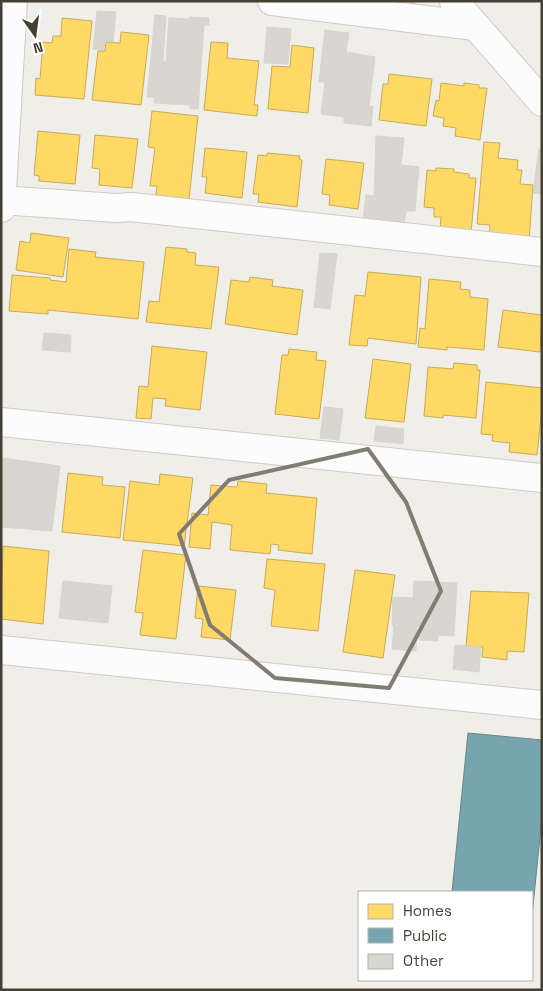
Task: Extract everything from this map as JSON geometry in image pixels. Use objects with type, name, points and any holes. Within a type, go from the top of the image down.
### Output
[{"type":"street","points":[[13,1],[2,203],[131,207],[542,252]]},
{"type":"street","points":[[272,1],[475,26]]},
{"type":"street","points":[[454,1],[542,102]]},
{"type":"street","points":[[1,422],[542,478]]},
{"type":"street","points":[[1,650],[542,705]]},
{"type":"highlighted area","points":[[368,449],[406,502],[441,591],[389,688],[275,678],[210,625],[179,534],[229,480]]},
{"type":"building: Homes","points":[[389,1],[414,1],[414,5]]},
{"type":"building: Homes","points":[[62,18],[92,21],[84,99],[35,95],[36,78],[40,79],[43,42],[52,43],[53,36],[61,36]]},
{"type":"building: Homes","points":[[121,32],[149,35],[141,105],[92,100],[98,51],[105,51],[106,42],[120,43]]},
{"type":"building: Homes","points":[[211,42],[228,43],[227,58],[259,61],[254,105],[258,105],[257,116],[204,110]]},
{"type":"building: Homes","points":[[292,45],[314,48],[308,113],[268,109],[272,66],[290,67]]},
{"type":"building: Homes","points":[[389,74],[432,79],[426,126],[379,120],[383,84],[388,84]]},
{"type":"building: Homes","points":[[441,83],[464,86],[464,83],[479,85],[479,88],[487,88],[480,140],[455,136],[456,128],[443,126],[444,118],[433,116],[436,100],[439,101]]},
{"type":"building: Homes","points":[[152,111],[198,116],[189,199],[156,195],[157,186],[150,186],[155,148],[148,147]]},
{"type":"building: Homes","points":[[38,131],[80,135],[75,184],[39,181],[39,176],[34,175]]},
{"type":"building: Homes","points":[[95,135],[138,139],[132,188],[99,185],[100,169],[92,168]]},
{"type":"building: Homes","points":[[484,142],[500,143],[498,158],[518,160],[517,170],[522,170],[520,184],[533,185],[529,240],[489,237],[490,225],[477,224]]},
{"type":"building: Homes","points":[[205,148],[247,152],[242,198],[205,193],[207,177],[202,177]]},
{"type":"building: Homes","points":[[267,153],[300,156],[299,159],[302,160],[297,207],[258,202],[259,194],[253,194],[258,155],[267,156]]},
{"type":"building: Homes","points":[[326,159],[364,163],[358,209],[329,205],[330,195],[322,194]]},
{"type":"building: Homes","points":[[436,168],[454,169],[454,172],[469,174],[469,178],[476,178],[471,233],[440,230],[441,217],[434,217],[434,208],[424,207],[427,170],[436,171]]},
{"type":"building: Homes","points":[[31,233],[69,238],[63,277],[16,270],[20,241],[30,243]]},
{"type":"building: Homes","points":[[166,247],[187,249],[187,252],[196,253],[195,265],[219,267],[211,329],[146,322],[149,301],[159,302]]},
{"type":"building: Homes","points":[[69,249],[96,252],[95,257],[144,262],[138,319],[48,310],[48,314],[9,311],[12,275],[50,278],[50,280],[66,282]]},
{"type":"building: Homes","points":[[368,272],[421,277],[416,344],[368,338],[367,346],[349,345],[355,295],[365,296]]},
{"type":"building: Homes","points":[[250,277],[273,280],[272,286],[303,290],[297,335],[225,324],[231,280],[249,282]]},
{"type":"building: Homes","points":[[429,279],[461,282],[460,289],[470,290],[470,297],[488,299],[484,350],[447,347],[447,350],[418,347],[420,328],[425,329]]},
{"type":"building: Homes","points":[[503,310],[542,315],[540,352],[498,347]]},
{"type":"building: Homes","points":[[152,346],[207,352],[200,410],[165,406],[166,399],[153,398],[151,419],[136,418],[139,386],[148,387]]},
{"type":"building: Homes","points":[[289,349],[317,352],[316,360],[326,361],[319,419],[275,414],[282,355],[288,355]]},
{"type":"building: Homes","points":[[373,359],[411,364],[404,422],[365,418]]},
{"type":"building: Homes","points":[[454,363],[477,365],[477,370],[480,370],[476,418],[443,415],[443,418],[424,416],[428,367],[453,369]]},
{"type":"building: Homes","points":[[486,382],[542,388],[537,455],[509,452],[510,443],[492,441],[493,435],[481,434]]},
{"type":"building: Homes","points":[[68,473],[103,477],[102,485],[125,487],[120,538],[62,532]]},
{"type":"building: Homes","points":[[160,474],[193,478],[184,546],[123,540],[130,481],[159,485]]},
{"type":"building: Homes","points":[[238,481],[267,484],[266,493],[317,498],[312,554],[278,550],[279,545],[271,544],[270,554],[230,550],[232,525],[212,522],[210,549],[189,547],[192,513],[208,515],[211,485],[237,487]]},
{"type":"building: Homes","points":[[3,546],[49,551],[43,624],[1,619]]},
{"type":"building: Homes","points":[[143,550],[186,555],[176,639],[140,635],[143,613],[135,612]]},
{"type":"building: Homes","points":[[267,559],[325,564],[318,631],[271,626],[275,590],[264,588]]},
{"type":"building: Homes","points":[[355,570],[395,575],[383,658],[343,652]]},
{"type":"building: Homes","points":[[198,586],[236,590],[230,640],[201,637],[203,619],[195,618]]},
{"type":"building: Homes","points":[[471,591],[529,593],[524,652],[507,651],[507,660],[482,657],[483,647],[466,646]]},
{"type":"building: Public","points":[[468,733],[542,740],[542,817],[533,906],[533,891],[452,891]]},
{"type":"building: Other","points":[[97,11],[116,12],[113,42],[105,41],[104,50],[93,49]]},
{"type":"building: Other","points":[[155,15],[166,16],[163,61],[166,62],[169,18],[209,18],[209,25],[204,25],[198,109],[190,109],[190,105],[154,103],[154,97],[147,97]]},
{"type":"building: Other","points":[[267,27],[291,29],[288,64],[264,63]]},
{"type":"building: Other","points":[[325,30],[349,33],[346,52],[375,57],[369,106],[373,106],[371,126],[344,123],[344,117],[321,114],[325,82],[319,82]]},
{"type":"building: Other","points":[[376,136],[404,138],[401,165],[419,167],[415,211],[406,211],[404,223],[363,220],[366,195],[374,196]]},
{"type":"building: Other","points":[[539,149],[542,149],[542,194],[533,193]]},
{"type":"building: Other","points":[[320,253],[337,254],[330,309],[314,307]]},
{"type":"building: Other","points":[[44,333],[71,335],[70,352],[42,350]]},
{"type":"building: Other","points":[[324,407],[343,409],[339,440],[320,438]]},
{"type":"building: Other","points":[[376,426],[404,429],[403,444],[374,441]]},
{"type":"building: Other","points":[[2,458],[60,466],[52,531],[1,527]]},
{"type":"building: Other","points":[[63,581],[112,586],[108,623],[59,618]]},
{"type":"building: Other","points":[[414,581],[457,583],[454,636],[438,635],[438,641],[419,640],[420,627],[417,626],[416,651],[392,649],[394,625],[392,625],[393,597],[413,598]]},
{"type":"building: Other","points":[[455,645],[481,647],[479,672],[453,669]]}]
